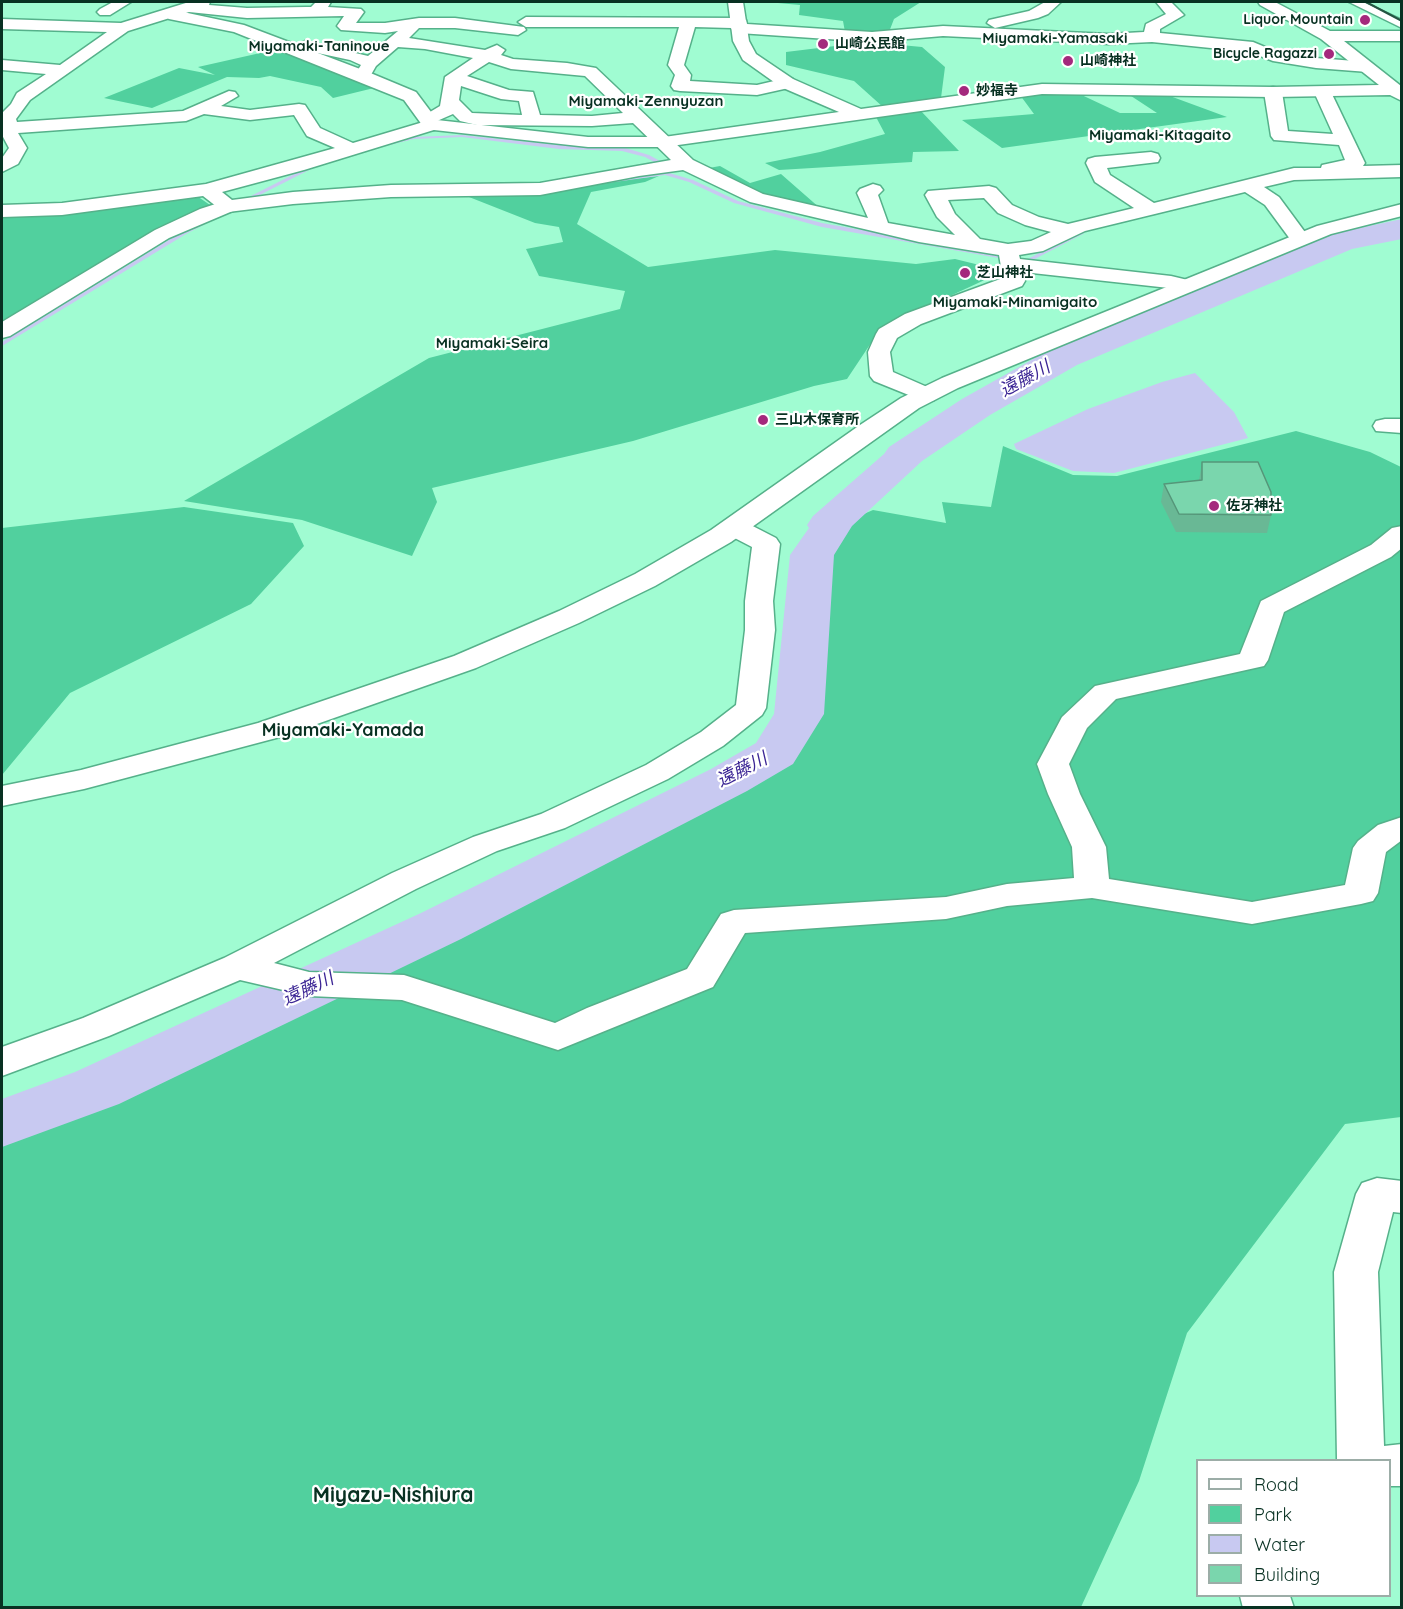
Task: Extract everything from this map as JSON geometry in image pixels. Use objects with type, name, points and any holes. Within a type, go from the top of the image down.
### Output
[{"type":"street","points":[[123,2],[99,11],[164,15],[238,28],[366,70],[410,96],[429,123],[502,135],[588,142],[663,142],[1007,93],[1071,87],[1273,92],[1399,92]]},
{"type":"street","points":[[735,2],[741,41],[749,57],[787,83],[857,114]]},
{"type":"street","points":[[986,34],[988,24],[1033,15],[1043,11],[1053,2]]},
{"type":"street","points":[[1152,37],[1152,27],[1176,15],[1163,2]]},
{"type":"street","points":[[1265,2],[1327,36],[1399,92]]},
{"type":"street","points":[[1355,2],[1401,26]]},
{"type":"street","points":[[2,24],[122,28],[196,4],[247,13],[320,6],[356,12],[345,26],[347,27],[385,28],[416,24],[520,20],[689,23],[872,37],[944,32],[1108,39],[1152,37],[1253,48],[1273,56],[1316,63],[1368,67]]},
{"type":"street","points":[[366,70],[393,42],[435,9]]},
{"type":"street","points":[[2,211],[62,209],[207,190],[297,166],[429,123],[448,109],[453,77],[489,56],[520,20]]},
{"type":"street","points":[[689,23],[676,65],[683,75],[680,86],[757,90],[787,83]]},
{"type":"street","points":[[2,166],[11,160],[18,148],[8,128],[10,103],[23,97],[122,28]]},
{"type":"street","points":[[1327,36],[1401,36]]},
{"type":"street","points":[[393,42],[425,44],[489,56],[511,64],[590,72],[686,164],[757,198],[873,226],[971,244],[1010,257],[1171,282],[1184,286]]},
{"type":"street","points":[[305,46],[355,56],[366,70]]},
{"type":"street","points":[[2,65],[62,70]]},
{"type":"street","points":[[453,80],[469,81],[507,95],[527,96],[532,121]]},
{"type":"street","points":[[1273,92],[1281,136],[1344,140]]},
{"type":"street","points":[[1322,172],[1356,163],[1323,92]]},
{"type":"street","points":[[8,128],[186,116],[229,96]]},
{"type":"street","points":[[450,101],[466,117],[477,120],[592,122],[637,117]]},
{"type":"street","points":[[202,109],[250,115],[299,109],[313,132],[352,149]]},
{"type":"street","points":[[1151,158],[1095,163],[1102,178],[1151,210]]},
{"type":"street","points":[[2,331],[162,234],[228,206],[293,198],[391,191],[540,189],[686,164]]},
{"type":"street","points":[[1010,257],[1069,230],[1294,174],[1401,171]]},
{"type":"street","points":[[1247,185],[1272,201],[1300,239]]},
{"type":"street","points":[[207,190],[228,206]]},
{"type":"street","points":[[873,190],[867,193],[879,221],[873,226]]},
{"type":"street","points":[[971,244],[970,239],[947,217],[935,195],[989,192],[1005,209],[1032,221],[1069,230]]},
{"type":"street","points":[[2,796],[84,779],[269,730],[465,662],[645,580],[734,527],[869,430],[926,395],[991,365],[1300,239],[1362,218],[1401,210]]},
{"type":"street","points":[[926,395],[882,376],[879,352],[887,334],[913,319],[1014,280],[1010,257]]},
{"type":"street","points":[[2,1062],[96,1027],[237,967],[404,880],[485,844],[553,820],[657,772],[712,739],[751,708],[760,630],[759,601],[766,544],[734,527]]},
{"type":"street","points":[[1092,887],[1089,846],[1064,794],[1053,764],[1073,724],[1106,692],[1253,660],[1271,608],[1381,551],[1401,534]]},
{"type":"street","points":[[237,967],[309,984],[404,988],[558,1037],[600,1017],[700,978],[734,922],[946,908],[1007,895],[1092,887],[1252,913],[1361,893],[1370,848],[1390,832],[1401,827]]},
{"type":"street","points":[[1361,1459],[1356,1272],[1377,1194],[1401,1197]]},
{"type":"green space","points":[[767,2],[921,2],[894,19],[889,32],[845,32],[843,21],[799,15],[800,5]]},
{"type":"green space","points":[[868,42],[922,47],[945,67],[941,98],[883,107],[854,81],[786,65],[786,52]]},
{"type":"green space","points":[[278,49],[374,88],[333,98],[321,87],[270,76],[227,77],[152,108],[104,98],[179,68],[215,75],[198,67]]},
{"type":"green space","points":[[1071,90],[1120,113],[1157,113],[1125,92],[1159,92],[1227,117],[1002,148],[962,120],[1034,114],[1020,95]]},
{"type":"green space","points":[[920,110],[959,151],[913,152],[912,162],[779,170],[765,163],[820,152],[885,134],[876,117]]},
{"type":"green space","points":[[720,166],[750,183],[781,174],[829,216],[764,197],[709,168]]},
{"type":"green space","points":[[659,176],[645,182],[591,192],[577,224],[648,267],[775,250],[916,264],[955,259],[1004,271],[881,328],[847,379],[814,386],[633,441],[432,488],[437,502],[412,556],[302,520],[184,501],[429,358],[620,309],[625,291],[539,276],[526,249],[563,242],[559,227],[535,223],[469,197]]},
{"type":"green space","points":[[197,196],[210,205],[159,227],[2,321],[2,216],[15,217]]},
{"type":"green space","points":[[1296,431],[1370,452],[1401,467],[1401,1117],[1345,1124],[1187,1333],[1139,1481],[1081,1607],[2,1608],[2,1136],[159,1074],[454,935],[780,762],[810,709],[823,555],[843,523],[873,510],[946,523],[942,502],[991,507],[1003,446],[1073,475],[1117,476]]},
{"type":"green space","points":[[184,507],[293,523],[304,546],[251,604],[70,693],[2,775],[2,528]]},
{"type":"water","points":[[1195,373],[1234,412],[1248,438],[1114,473],[1073,471],[1016,449],[1014,444],[1088,409],[1162,382]]},
{"type":"building","points":[[1202,462],[1258,462],[1271,492],[1271,515],[1179,514],[1164,484],[1202,480]]},
{"type":"waterway","points":[[381,145],[414,138],[462,136],[559,147],[622,149],[647,156],[658,162],[664,171]]},
{"type":"waterway","points":[[240,203],[316,165]]},
{"type":"waterway","points":[[602,183],[665,173],[691,181],[736,202],[822,225],[1010,258]]},
{"type":"waterway","points":[[2,344],[184,233],[208,221]]},
{"type":"waterway","name":"遠藤川","points":[[2,1124],[97,1088],[441,926],[729,780],[775,753],[799,714],[812,555],[831,526],[828,525],[905,457],[903,456],[976,407],[1064,357],[1343,241],[1402,229]]},
{"type":"waterway","points":[[1027,261],[1081,233]]},
{"type":"waterway","points":[[1199,282],[1232,287]]},
{"type":"railway","points":[[1366,2],[1402,21]]},
{"type":"place","name":"Liquor Mountain","points":[[1365,20]]},
{"type":"place","name":"山崎公民館","points":[[823,44]]},
{"type":"place","name":"Bicycle Ragazzi","points":[[1329,54]]},
{"type":"place","name":"山崎神社","points":[[1068,61]]},
{"type":"place","name":"妙福寺","points":[[964,91]]},
{"type":"place","name":"芝山神社","points":[[965,273]]},
{"type":"place","name":"三山木保育所","points":[[763,420]]},
{"type":"place","name":"佐牙神社","points":[[1214,506]]},
{"type":"district","name":"Miyamaki-Yamasaki","points":[[1055,38]]},
{"type":"district","name":"Miyamaki-Taninoue","points":[[319,46]]},
{"type":"district","name":"Miyamaki-Zennyuzan","points":[[646,101]]},
{"type":"district","name":"Miyamaki-Kitagaito","points":[[1160,135]]},
{"type":"district","name":"Miyamaki-Minamigaito","points":[[1015,302]]},
{"type":"district","name":"Miyamaki-Seira","points":[[492,343]]},
{"type":"district","name":"Miyamaki-Yamada","points":[[343,731]]},
{"type":"district","name":"Miyazu-Nishiura","points":[[393,1496]]}]
